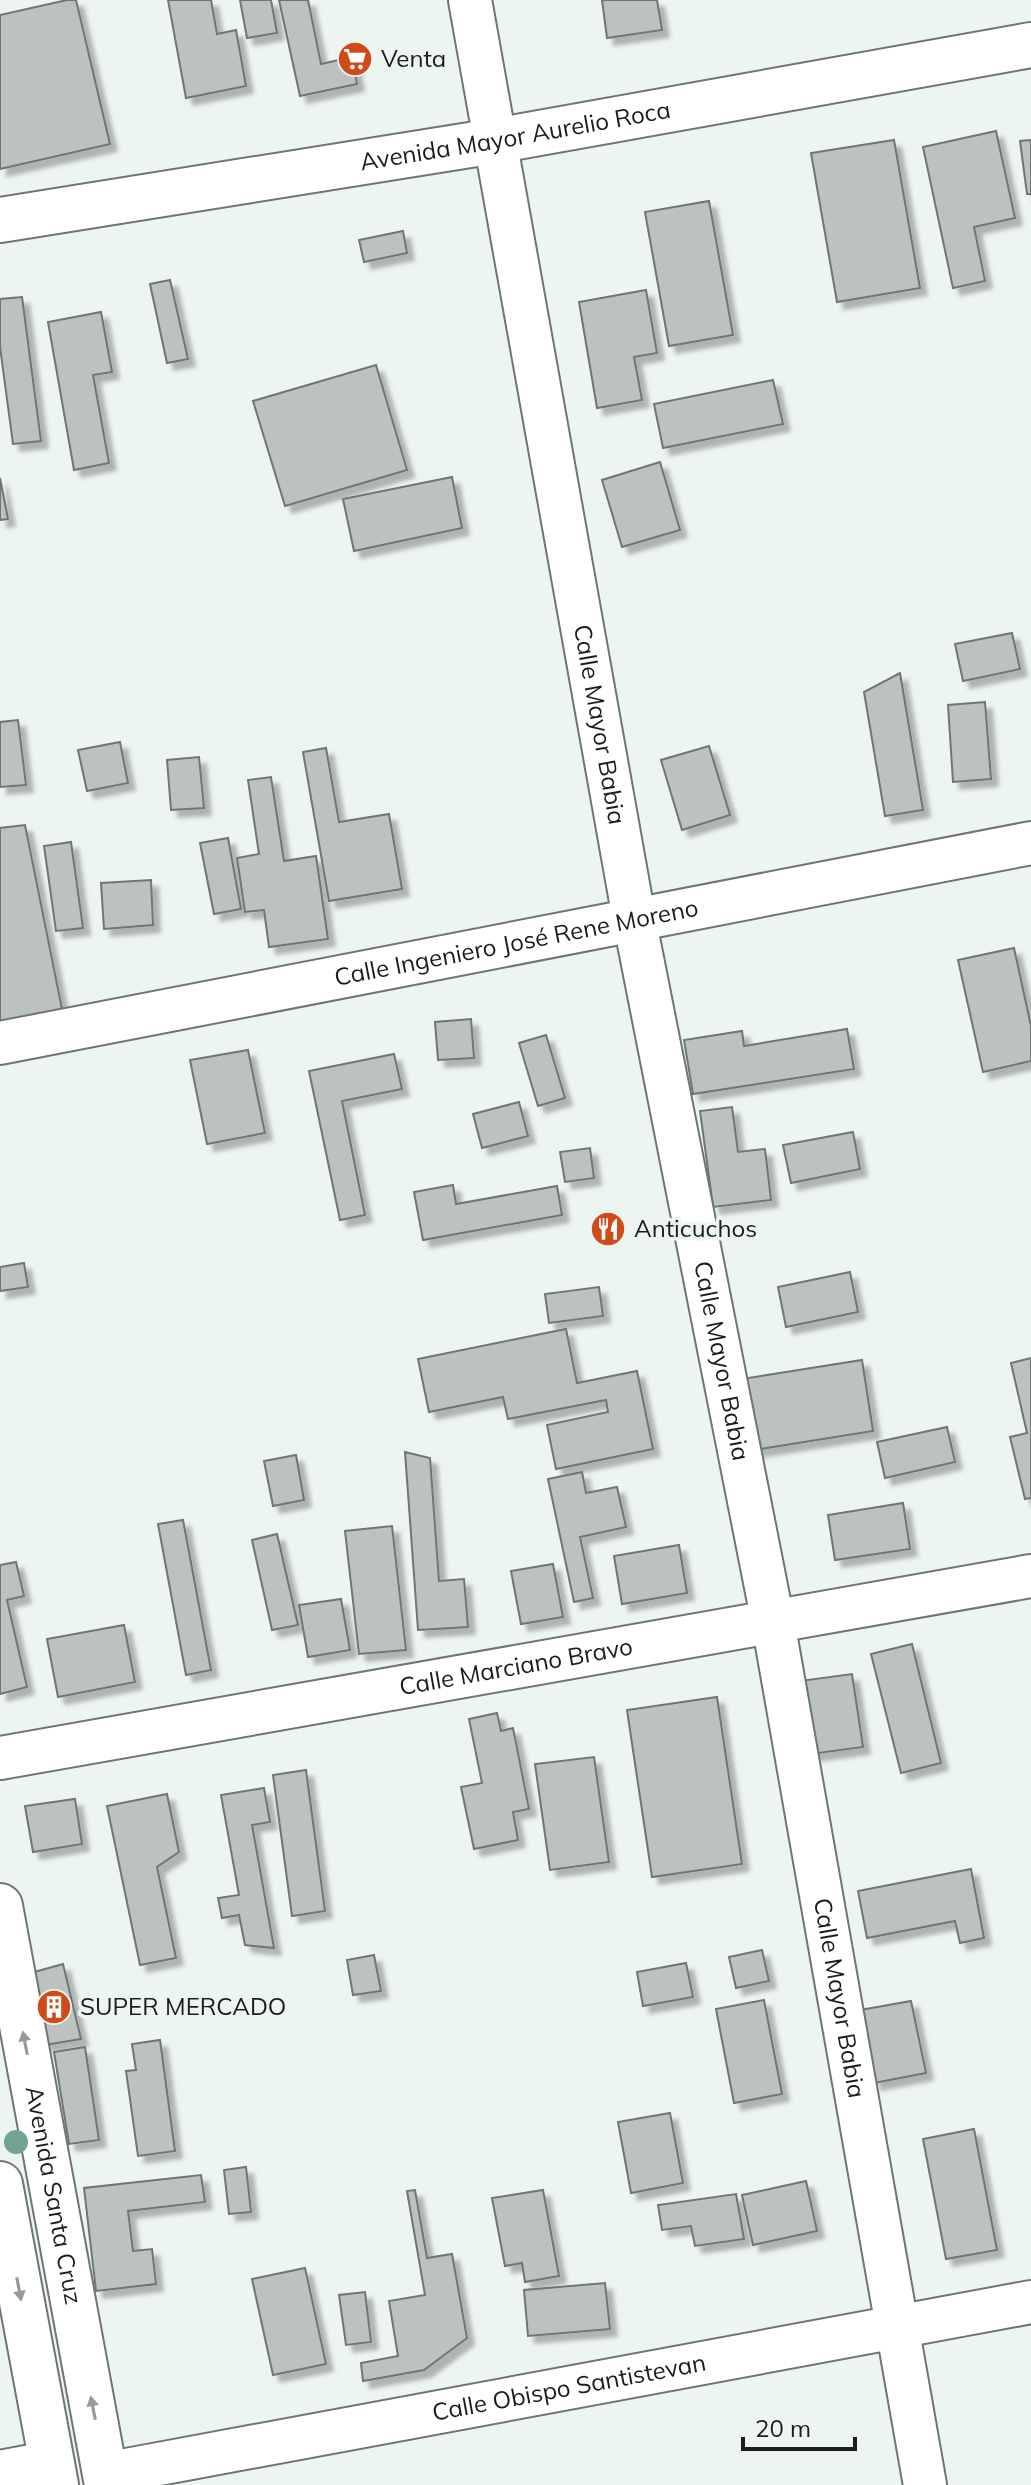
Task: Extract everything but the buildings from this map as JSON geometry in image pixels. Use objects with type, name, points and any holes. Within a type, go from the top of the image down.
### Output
[{"type":"main road","name":"Avenida Mayor Aurelio Roca","points":[[0,220],[495,141],[1031,45]]},
{"type":"main road","name":"Avenida Santa Cruz","points":[[0,1906],[106,2480]]},
{"type":"main road","points":[[0,2184],[54,2474]]},
{"type":"street","name":"Calle Mayor Babia","points":[[470,0],[634,918],[773,1622],[925,2485]]},
{"type":"street","name":"Calle Ingeniero José Rene Moreno","points":[[0,1043],[1031,843]]},
{"type":"street","name":"Calle Marciano Bravo","points":[[0,1758],[1031,1576]]},
{"type":"street","name":"Calle Obispo Santistevan","points":[[106,2480],[896,2325],[1031,2302]]},
{"type":"street","points":[[0,2472],[54,2474]]},
{"type":"place","name":"Venta","points":[[355,59]]},
{"type":"place","name":"Anticuchos","points":[[608,1229]]},
{"type":"place","name":"SUPER MERCADO","points":[[54,2007]]}]
